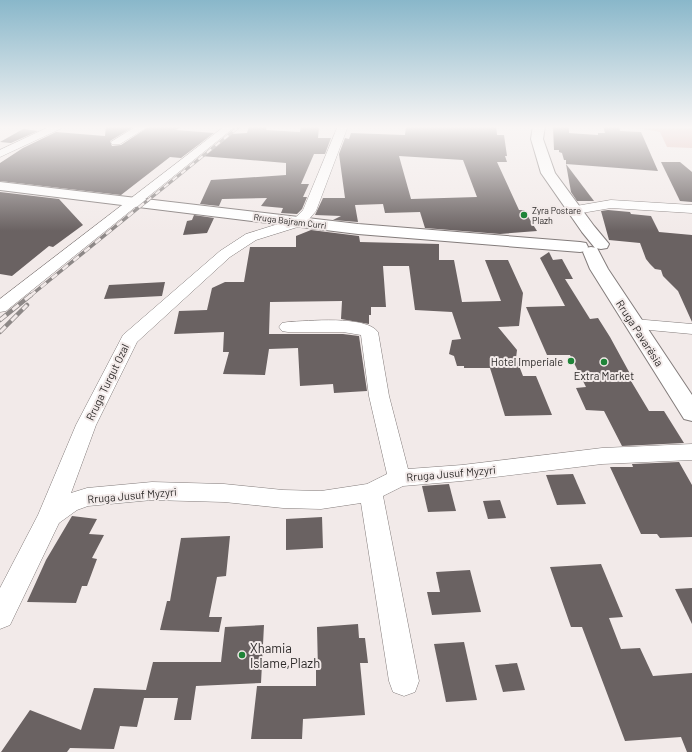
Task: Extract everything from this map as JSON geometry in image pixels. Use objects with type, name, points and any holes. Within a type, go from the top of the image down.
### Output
[{"type":"main road","name":"Rruga Pavarësia","points":[[544,161],[548,173],[576,210],[599,269],[692,413]]},
{"type":"main road","name":"Rruga Bajram Curri","points":[[0,186],[366,230],[589,242]]},
{"type":"street","points":[[0,307],[185,161]]},
{"type":"street","points":[[299,222],[309,211],[329,161]]},
{"type":"street","points":[[576,210],[611,204],[692,209]]},
{"type":"street","name":"Rruga Turgut Ozal","points":[[0,616],[50,516],[86,425],[129,339],[226,254],[251,237],[299,222]]},
{"type":"street","points":[[634,324],[692,329]]},
{"type":"street","points":[[288,327],[334,326],[361,328],[369,332],[379,396],[399,478]]},
{"type":"street","name":"Rruga Jusuf Myzyri","points":[[50,516],[69,503],[87,497],[152,491],[191,491],[283,499],[322,500],[371,492],[399,478],[462,473],[602,456],[692,452]]},
{"type":"street","points":[[371,492],[404,681]]},
{"type":"building","points":[[3,161],[165,161],[121,195],[0,181],[0,163]]},
{"type":"building","points":[[263,161],[311,161],[301,184],[309,184],[303,197],[307,197],[302,209],[297,214],[281,213],[283,208],[261,206],[267,198],[222,199],[219,206],[200,204],[211,180],[286,175],[286,163]]},
{"type":"building","points":[[340,161],[400,161],[411,199],[477,197],[463,161],[507,161],[497,162],[519,210],[524,210],[537,231],[500,234],[425,228],[420,212],[385,213],[383,204],[355,205],[358,222],[333,220],[341,216],[315,215],[323,198],[345,198]]},
{"type":"building","points":[[566,161],[654,161],[658,171],[566,164]]},
{"type":"building","points":[[661,162],[680,162],[692,172],[692,202],[680,201]]},
{"type":"building","points":[[566,164],[594,201],[577,201],[571,192]]},
{"type":"building","points":[[0,192],[59,199],[83,225],[53,247],[49,246],[12,276],[0,274]]},
{"type":"building","points":[[608,210],[651,216],[659,232],[692,235],[692,322],[678,291],[663,276],[661,270],[655,269],[646,259],[640,243],[609,240],[601,211]]},
{"type":"building","points":[[194,215],[214,218],[207,233],[183,235],[187,221],[192,220]]},
{"type":"building","points":[[311,230],[359,236],[360,242],[439,244],[439,260],[454,260],[462,302],[501,301],[485,260],[508,260],[523,293],[519,326],[498,327],[517,350],[516,358],[523,376],[536,376],[552,415],[505,416],[490,368],[464,368],[464,366],[457,366],[454,356],[449,354],[452,340],[461,339],[452,312],[415,310],[409,266],[383,266],[386,307],[371,307],[369,324],[341,319],[342,301],[270,302],[269,334],[343,334],[359,336],[367,391],[334,393],[333,384],[300,386],[298,348],[269,349],[265,375],[223,374],[229,352],[223,352],[224,332],[174,334],[179,311],[207,310],[212,288],[225,282],[244,282],[250,247],[296,247],[296,236]]},
{"type":"building","points":[[549,252],[553,260],[562,259],[573,279],[565,279],[590,319],[598,318],[610,337],[634,381],[631,381],[649,411],[664,411],[684,443],[622,446],[604,411],[586,410],[576,388],[586,387],[570,355],[547,355],[526,307],[565,306],[540,258]]},
{"type":"building","points":[[165,282],[162,296],[104,299],[109,285]]},
{"type":"building","points":[[679,462],[692,485],[692,537],[660,538],[657,534],[641,534],[610,467],[633,467],[632,464]]},
{"type":"building","points":[[573,474],[586,504],[557,505],[546,475]]},
{"type":"building","points":[[449,484],[456,511],[428,512],[422,486]]},
{"type":"building","points":[[500,500],[506,518],[488,519],[483,501]]},
{"type":"building","points":[[72,516],[97,519],[89,534],[104,535],[92,558],[97,559],[87,586],[82,586],[76,603],[27,602],[46,560]]},
{"type":"building","points":[[322,517],[323,548],[286,550],[286,519]]},
{"type":"building","points":[[230,536],[226,576],[217,577],[209,617],[222,617],[219,632],[160,630],[167,601],[170,601],[181,538]]},
{"type":"building","points":[[601,564],[623,617],[609,618],[621,649],[640,648],[653,676],[692,673],[692,752],[687,752],[681,737],[625,741],[582,627],[571,627],[550,567]]},
{"type":"building","points":[[470,570],[481,612],[432,615],[427,592],[440,592],[436,572]]},
{"type":"building","points":[[692,588],[692,624],[675,589]]},
{"type":"building","points":[[358,624],[359,638],[365,638],[368,663],[360,663],[365,715],[303,719],[302,739],[251,739],[257,686],[316,686],[316,670],[318,670],[317,627]]},
{"type":"building","points":[[264,625],[261,683],[196,686],[191,720],[174,720],[178,698],[144,698],[137,727],[120,726],[114,749],[70,748],[67,752],[1,752],[30,710],[81,730],[94,688],[146,690],[153,662],[221,662],[225,627]]},
{"type":"building","points":[[464,642],[477,700],[446,702],[434,644]]},
{"type":"building","points":[[517,663],[525,690],[503,692],[495,665]]},
{"type":"railway","points":[[147,201],[196,161]]},
{"type":"railway","points":[[30,296],[148,200]]},
{"type":"railway","points":[[0,320],[31,295]]},
{"type":"railway","points":[[0,332],[27,305]]},
{"type":"place","name":"Zyra Postare Plazh","points":[[524,215]]},
{"type":"place","name":"Hotel Imperiale","points":[[571,361]]},
{"type":"place","name":"Extra Market","points":[[604,362]]},
{"type":"place","name":"Xhamia Islame,Plazh","points":[[242,655]]}]
